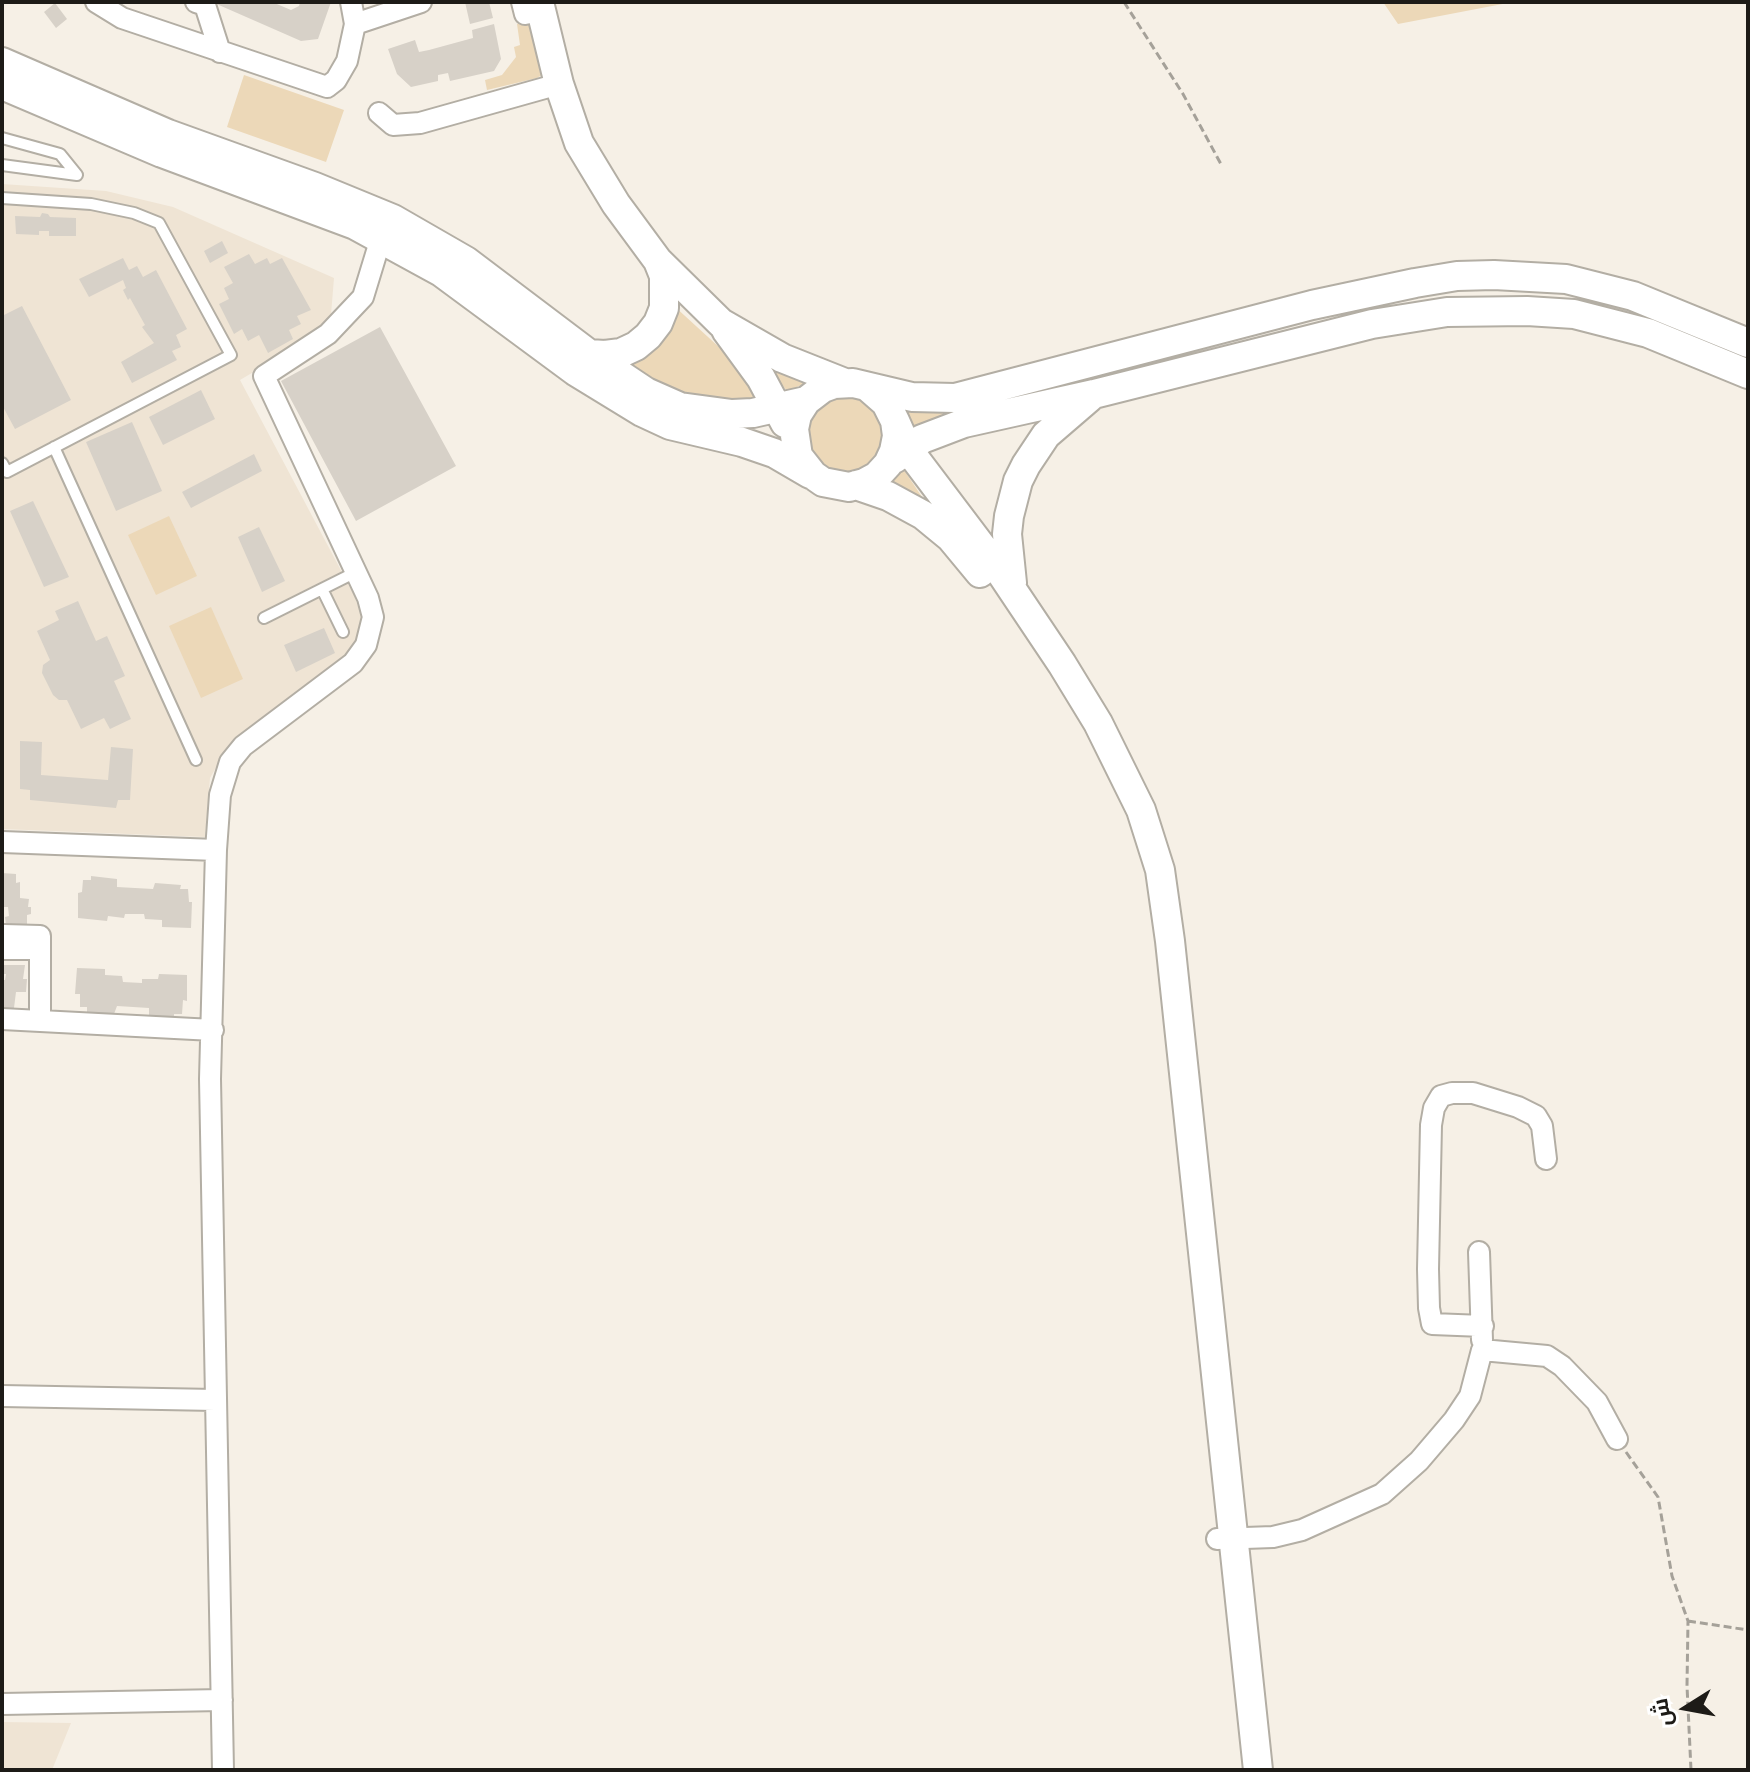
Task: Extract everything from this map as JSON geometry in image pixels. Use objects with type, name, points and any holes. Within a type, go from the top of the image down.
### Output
[{"type":"main road","points":[[534,5],[579,143],[595,172],[658,261],[721,323],[761,378],[792,405],[797,415],[794,445],[805,467],[813,475]]},
{"type":"main road","points":[[2,62],[168,134],[393,219],[466,261],[589,354],[646,392],[680,407],[732,414],[792,405],[823,388],[858,386],[886,403],[895,421],[897,436],[894,451],[1014,592],[1098,723],[1141,810],[1160,870],[1170,941],[1225,1538],[1241,1770]]},
{"type":"main road","points":[[2,85],[116,135],[327,214],[381,238],[441,272],[575,371],[642,412],[670,425],[774,453],[834,485],[856,485],[888,496],[936,525],[1004,603],[1068,703],[1109,776],[1134,836],[1145,879],[1169,1113],[1258,1770]]},
{"type":"main road","points":[[589,354],[621,353],[636,346],[658,323],[665,300],[664,276],[658,261]]},
{"type":"main road","points":[[721,323],[782,358],[858,386],[912,397],[955,398],[1312,305],[1457,276],[1529,276],[1596,285],[1669,309],[1748,343]]},
{"type":"main road","points":[[856,485],[877,476],[922,439],[953,426],[1372,324],[1423,315],[1487,310],[1574,314],[1648,333],[1748,374]]},
{"type":"main road","points":[[1014,592],[1007,534],[1018,481],[1046,435],[1094,394]]},
{"type":"street","points":[[96,2],[122,18],[327,87],[336,80],[347,61],[355,24],[351,2]]},
{"type":"street","points":[[187,2],[185,11],[210,20]]},
{"type":"street","points":[[196,2],[205,5],[220,52]]},
{"type":"street","points":[[355,24],[421,2]]},
{"type":"street","points":[[379,113],[393,125],[420,123],[559,84]]},
{"type":"street","points":[[223,1770],[210,1079],[220,795],[230,762],[243,746],[353,663],[366,645],[373,617],[358,571],[264,376],[328,334],[363,297],[381,238]]},
{"type":"street","points":[[2,842],[216,850]]},
{"type":"street","points":[[40,949],[39,972],[53,972],[53,1003],[40,1012]]},
{"type":"street","points":[[2,1019],[40,1012],[213,1030]]},
{"type":"street","points":[[1483,1326],[1432,1324],[1428,1269],[1434,1108],[1441,1096],[1452,1093],[1473,1093],[1518,1107],[1536,1116],[1542,1126],[1546,1159]]},
{"type":"street","points":[[1225,1538],[1273,1537],[1302,1530],[1382,1494],[1419,1461],[1470,1396],[1482,1350],[1479,1252]]},
{"type":"street","points":[[1482,1350],[1547,1356],[1555,1361],[1597,1402],[1617,1439]]},
{"type":"street","points":[[2,1396],[215,1400]]},
{"type":"street","points":[[2,1704],[222,1700]]},
{"type":"lane","points":[[2,138],[60,154],[77,175],[2,165]]},
{"type":"lane","points":[[2,198],[91,204],[134,213],[159,223],[231,355],[4,470]]},
{"type":"lane","points":[[54,447],[196,760]]},
{"type":"lane","points":[[264,618],[358,571]]},
{"type":"lane","points":[[322,589],[343,632]]},
{"type":"path","points":[[1124,2],[1176,82],[1222,166]]},
{"type":"path","points":[[1617,1439],[1658,1497],[1672,1576],[1688,1621],[1691,1770]]},
{"type":"path","points":[[1688,1621],[1748,1630]]},
{"type":"shaded area","points":[[1383,2],[1513,2],[1398,24]]},
{"type":"shaded area","points":[[535,20],[542,75],[487,90],[485,80],[502,75],[516,57],[514,47],[520,45],[517,24]]},
{"type":"shaded area","points":[[244,75],[344,110],[326,162],[227,127]]},
{"type":"shaded area","points":[[2,184],[106,191],[173,207],[334,278],[330,327],[240,380],[354,595],[362,617],[358,641],[347,657],[228,746],[210,778],[205,837],[2,829]]},
{"type":"shaded area","points":[[673,305],[731,358],[761,398],[724,401],[694,399],[610,363]]},
{"type":"shaded area","points":[[767,366],[788,375],[806,383],[787,391]]},
{"type":"shaded area","points":[[850,394],[871,403],[887,434],[874,466],[841,477],[811,459],[805,425],[810,414],[827,398]]},
{"type":"shaded area","points":[[905,407],[961,407],[914,427]]},
{"type":"shaded area","points":[[902,467],[922,497],[945,525],[885,488]]},
{"type":"shaded area","points":[[169,516],[197,576],[156,595],[128,535]]},
{"type":"shaded area","points":[[211,607],[243,679],[201,698],[169,626]]},
{"type":"shaded area","points":[[2,1722],[71,1723],[52,1770],[2,1770]]},
{"type":"building","points":[[212,2],[272,2],[291,10],[300,2],[331,2],[318,39],[301,41]]},
{"type":"building","points":[[465,2],[489,2],[493,18],[470,24]]},
{"type":"building","points":[[55,3],[67,19],[56,28],[44,12]]},
{"type":"building","points":[[494,24],[501,59],[494,71],[450,81],[448,73],[438,75],[438,81],[411,87],[397,74],[388,49],[415,40],[419,52],[429,50],[473,38],[472,30]]},
{"type":"building","points":[[42,213],[50,217],[76,218],[76,236],[49,236],[49,231],[39,231],[39,235],[16,234],[15,216],[40,217]]},
{"type":"building","points":[[222,241],[228,253],[210,263],[204,251]]},
{"type":"building","points":[[249,254],[255,264],[267,258],[270,264],[282,258],[311,310],[297,316],[301,324],[289,330],[293,339],[268,353],[259,335],[248,341],[242,329],[234,334],[219,304],[229,299],[224,288],[233,283],[224,267]]},
{"type":"building","points":[[123,258],[129,270],[137,266],[143,277],[156,270],[187,329],[176,335],[181,347],[172,351],[177,360],[132,383],[121,362],[154,343],[123,290],[126,288],[123,280],[89,297],[79,279]]},
{"type":"building","points":[[22,306],[71,400],[15,429],[2,405],[2,316]]},
{"type":"building","points":[[380,327],[456,466],[356,521],[281,381]]},
{"type":"building","points":[[201,390],[215,419],[163,445],[149,417]]},
{"type":"building","points":[[132,422],[162,491],[116,511],[86,442]]},
{"type":"building","points":[[254,454],[262,471],[191,508],[182,492]]},
{"type":"building","points":[[33,501],[69,577],[44,587],[10,511]]},
{"type":"building","points":[[259,527],[285,581],[262,592],[238,537]]},
{"type":"building","points":[[78,601],[96,641],[107,636],[125,676],[114,681],[131,719],[110,729],[104,718],[81,729],[67,700],[59,700],[53,695],[42,673],[43,665],[50,660],[37,631],[59,620],[55,611]]},
{"type":"building","points":[[324,628],[335,653],[296,672],[284,645]]},
{"type":"building","points":[[20,741],[42,742],[41,775],[108,780],[111,747],[133,749],[130,800],[118,800],[116,808],[30,800],[30,790],[20,789]]},
{"type":"building","points":[[2,873],[16,874],[16,883],[20,882],[20,898],[29,899],[31,914],[27,915],[27,926],[6,926],[5,917],[9,916],[8,907],[2,907]]},
{"type":"building","points":[[91,876],[117,879],[117,887],[153,889],[155,883],[181,885],[180,889],[188,889],[189,902],[192,902],[191,928],[162,927],[162,920],[145,919],[144,914],[125,914],[124,918],[108,916],[107,921],[78,918],[78,893],[82,892],[83,880],[91,880]]},
{"type":"building","points":[[3,965],[25,965],[23,979],[27,979],[26,992],[16,992],[11,1014],[2,1014],[2,980],[5,980],[6,974],[3,974]]},
{"type":"building","points":[[77,968],[105,969],[105,975],[122,976],[123,982],[142,983],[142,979],[158,979],[159,974],[187,975],[187,1001],[183,1000],[182,1014],[174,1014],[174,1019],[149,1018],[149,1008],[117,1006],[114,1014],[87,1014],[87,1007],[80,1007],[80,994],[75,994]]}]
